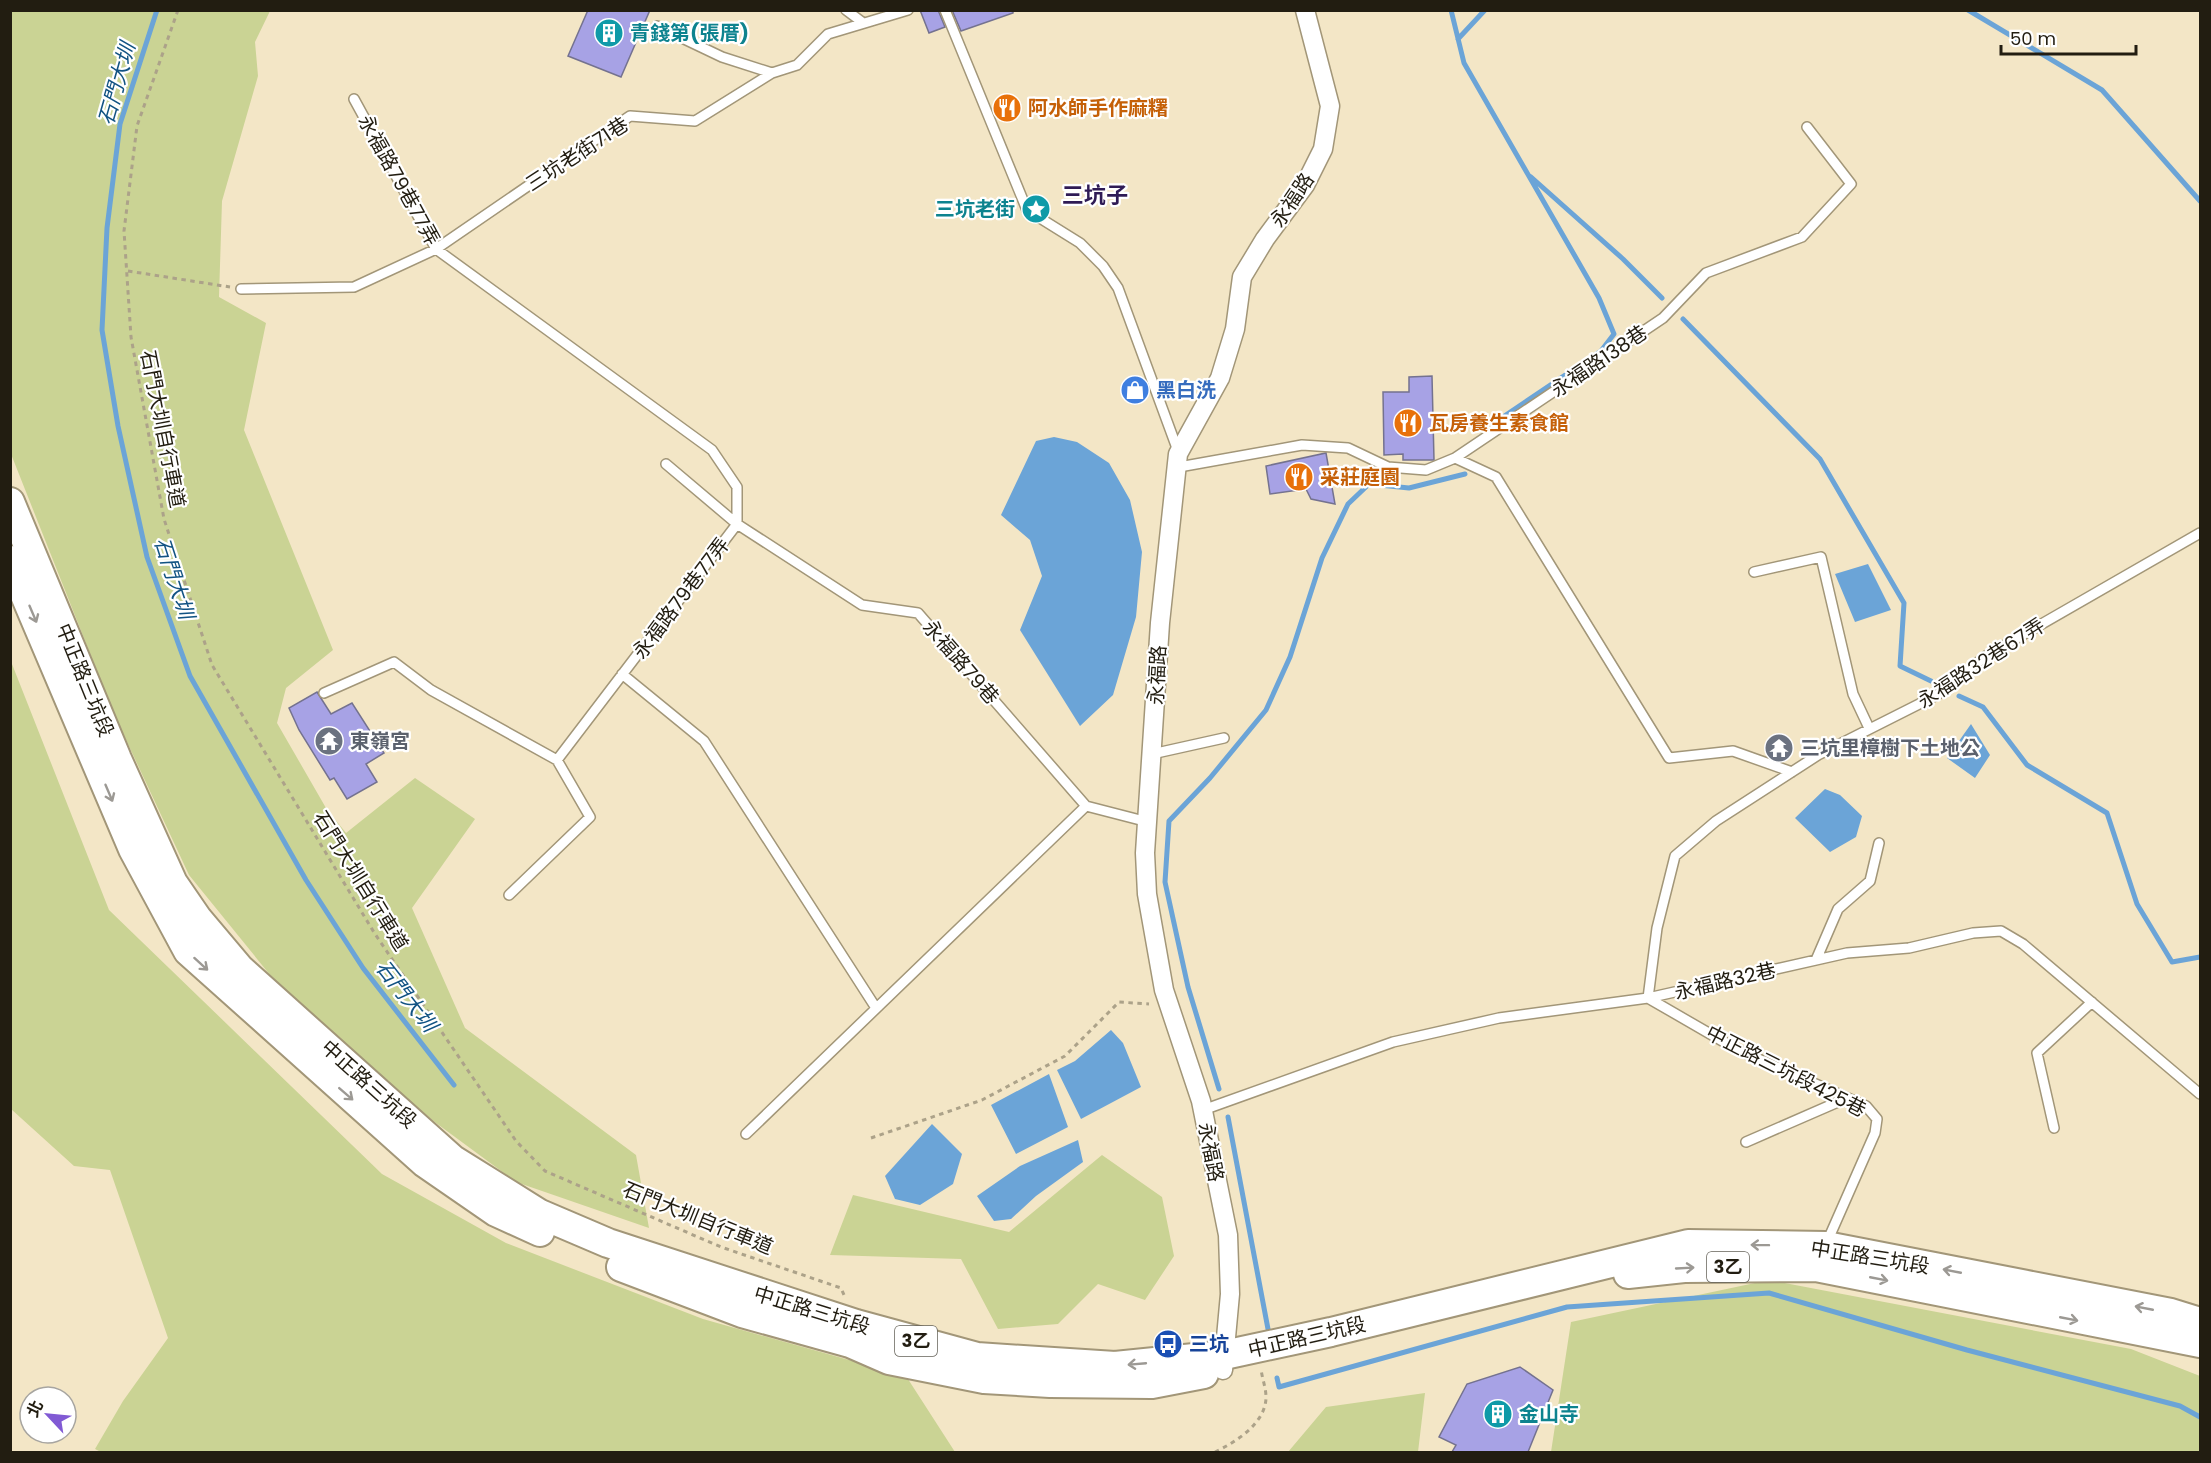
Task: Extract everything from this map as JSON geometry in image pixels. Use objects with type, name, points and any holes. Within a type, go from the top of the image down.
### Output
[{"type":"main road","name":"中正路三坑段","points":[[10,502],[117,759],[173,883],[197,918],[240,969],[452,1159],[540,1214],[645,1256],[856,1324],[977,1357],[1115,1366],[1260,1364],[1295,1359],[1623,1274],[1821,1257],[2200,1343]]},
{"type":"main road","name":"中正路三坑段","points":[[10,560],[133,849],[188,951],[425,1163],[496,1212],[597,1258],[742,1313],[850,1344],[889,1360],[984,1379],[1050,1383],[1152,1384],[1331,1332],[1688,1244],[1821,1257],[2171,1313],[2200,1322]]},
{"type":"street","name":"永福路","points":[[1224,1363],[1230,1294],[1228,1235],[1203,1110],[1164,990],[1147,894],[1152,754],[1160,622],[1179,460],[1220,378],[1235,329],[1242,277],[1265,239],[1305,185],[1323,149],[1330,106],[1305,10]]},
{"type":"lane","points":[[846,10],[862,22]]},
{"type":"lane","name":"三坑老街71巷","points":[[241,289],[354,287],[436,249],[630,116],[695,121],[772,73],[797,66],[828,34],[908,10]]},
{"type":"lane","points":[[945,10],[1027,210],[1080,243],[1103,266],[1118,288],[1179,460]]},
{"type":"lane","points":[[657,26],[722,57],[772,73]]},
{"type":"lane","name":"永福路79巷77弄","points":[[354,99],[436,249],[712,450],[737,487],[737,524],[557,760]]},
{"type":"lane","name":"永福路138巷","points":[[1179,460],[1302,445],[1348,448],[1388,467],[1426,470],[1455,458],[1663,318],[1706,273],[1802,237],[1851,184],[1806,127]]},
{"type":"lane","points":[[1455,458],[1496,477],[1669,758],[1733,751],[1792,772]]},
{"type":"lane","name":"永福路79巷","points":[[666,464],[737,524],[862,605],[918,613],[1086,806]]},
{"type":"lane","name":"永福路32巷67弄","points":[[1648,998],[1657,927],[1675,856],[1716,820],[1792,772],[1869,728],[1936,695],[1986,656],[2200,533]]},
{"type":"lane","points":[[1754,572],[1821,557],[1853,694],[1869,728]]},
{"type":"lane","points":[[324,693],[394,662],[431,690],[557,760],[590,817],[509,895]]},
{"type":"lane","points":[[622,674],[704,741],[876,1008]]},
{"type":"lane","points":[[1152,754],[1224,738]]},
{"type":"lane","points":[[746,1134],[1086,806],[1148,822]]},
{"type":"lane","points":[[1816,960],[1838,909],[1870,881],[1879,843]]},
{"type":"lane","name":"永福路32巷","points":[[1203,1110],[1393,1042],[1498,1018],[1648,998],[1847,953],[1908,948],[1973,933],[2001,931],[2023,944],[2200,1094]]},
{"type":"lane","name":"中正路三坑段425巷","points":[[1648,998],[1738,1050],[1866,1106],[1877,1119],[1821,1257]]},
{"type":"lane","points":[[2054,1128],[2037,1053],[2092,1002]]},
{"type":"lane","points":[[1746,1142],[1847,1098]]},
{"type":"path","name":"石門大圳自行車道","points":[[178,10],[136,126],[124,231],[131,337],[164,519],[212,665],[375,934],[510,1132],[545,1171],[721,1247],[841,1288],[856,1324]]},
{"type":"path","points":[[128,271],[241,289]]},
{"type":"path","points":[[871,1138],[982,1100],[1065,1056],[1119,1002],[1169,1005]]},
{"type":"path","points":[[1215,1452],[1227,1446],[1261,1418],[1266,1398],[1260,1364]]},
{"type":"green space","points":[[11,11],[270,11],[255,42],[258,76],[222,201],[219,297],[266,323],[244,430],[333,650],[286,688],[277,723],[326,808],[346,833],[415,778],[475,819],[412,908],[465,1028],[636,1155],[649,1228],[516,1182],[436,1123],[292,1002],[189,875],[114,714],[11,454]]},
{"type":"green space","points":[[10,659],[109,910],[382,1174],[506,1243],[703,1319],[906,1376],[955,1452],[101,1452],[95,1449],[123,1401],[168,1338],[110,1170],[74,1166],[11,1109]]},
{"type":"green space","points":[[1102,1155],[1162,1197],[1174,1256],[1145,1300],[1098,1284],[1058,1324],[998,1329],[961,1259],[830,1255],[853,1195],[1009,1232]]},
{"type":"green space","points":[[1769,1280],[2131,1349],[2200,1376],[2200,1452],[1551,1452],[1571,1322]]},
{"type":"green space","points":[[1425,1393],[1418,1452],[1288,1452],[1326,1407]]},
{"type":"water","points":[[1054,437],[1077,442],[1109,463],[1130,500],[1142,552],[1136,617],[1113,695],[1080,726],[1020,630],[1042,576],[1030,540],[1001,515],[1036,441]]},
{"type":"water","points":[[1868,564],[1891,610],[1855,622],[1835,574]]},
{"type":"water","points":[[1971,724],[1990,755],[1975,778],[1947,758]]},
{"type":"water","points":[[1825,789],[1840,795],[1862,816],[1856,837],[1830,852],[1795,818]]},
{"type":"water","points":[[1111,1030],[1123,1043],[1141,1087],[1081,1119],[1057,1070],[1075,1061]]},
{"type":"water","points":[[1049,1074],[1068,1127],[1016,1154],[991,1105]]},
{"type":"water","points":[[932,1124],[962,1154],[953,1184],[920,1205],[895,1199],[885,1176]]},
{"type":"water","points":[[1078,1140],[1083,1162],[1036,1196],[1011,1219],[994,1221],[977,1196],[1020,1166]]},
{"type":"building","name":"青錢第(張厝)","points":[[588,10],[650,10],[621,77],[568,56]]},
{"type":"building","points":[[920,10],[938,10],[945,27],[929,33]]},
{"type":"building","points":[[952,10],[1013,10],[1013,13],[961,31]]},
{"type":"building","name":"瓦房養生素食館","points":[[1432,376],[1434,460],[1403,460],[1403,454],[1384,455],[1383,392],[1409,392],[1409,377]]},
{"type":"building","name":"采莊庭園","points":[[1326,453],[1335,504],[1311,499],[1306,489],[1270,494],[1266,466]]},
{"type":"building","name":"東嶺宮","points":[[317,692],[331,714],[352,703],[384,753],[366,764],[377,782],[347,799],[334,778],[330,780],[299,730],[289,708]]},
{"type":"building","name":"金山寺","points":[[1520,1367],[1553,1390],[1528,1452],[1452,1452],[1456,1445],[1439,1437],[1467,1384]]},
{"type":"waterway","name":"石門大圳","points":[[157,10],[120,124],[107,228],[102,330],[118,426],[147,557],[190,676],[306,880],[363,968],[454,1085]]},
{"type":"waterway","points":[[1451,10],[1464,63],[1599,298],[1614,334],[1601,351],[1497,421]]},
{"type":"waterway","points":[[1458,39],[1485,10]]},
{"type":"waterway","points":[[1968,10],[2102,90],[2200,201]]},
{"type":"waterway","points":[[1531,177],[1623,259],[1662,298]]},
{"type":"waterway","points":[[1683,319],[1820,459],[1904,603],[1900,666],[1931,681]]},
{"type":"waterway","points":[[1219,1089],[1188,987],[1165,882],[1169,821],[1210,778],[1266,710],[1290,657],[1322,558],[1348,504],[1369,484],[1409,488],[1465,474]]},
{"type":"waterway","points":[[1959,696],[1983,707],[2027,765],[2107,813],[2137,904],[2172,962],[2200,957]]},
{"type":"waterway","points":[[1228,1117],[1268,1329]]},
{"type":"waterway","points":[[1277,1378],[1279,1387],[1567,1307],[1769,1293],[1967,1350],[2180,1406],[2200,1417]]},
{"type":"place","name":"青錢第(張厝)","points":[[609,33]]},
{"type":"place","name":"阿水師手作麻糬","points":[[1007,108]]},
{"type":"place","name":"三坑老街","points":[[1036,209]]},
{"type":"place","name":"黑白洗","points":[[1135,390]]},
{"type":"place","name":"瓦房養生素食館","points":[[1408,423]]},
{"type":"place","name":"采莊庭園","points":[[1299,477]]},
{"type":"place","name":"東嶺宮","points":[[329,741]]},
{"type":"place","name":"三坑里樟樹下土地公","points":[[1779,748]]},
{"type":"place","name":"三坑","points":[[1168,1344]]},
{"type":"place","name":"金山寺","points":[[1498,1414]]},
{"type":"district","name":"三坑子","points":[[1095,195]]}]
